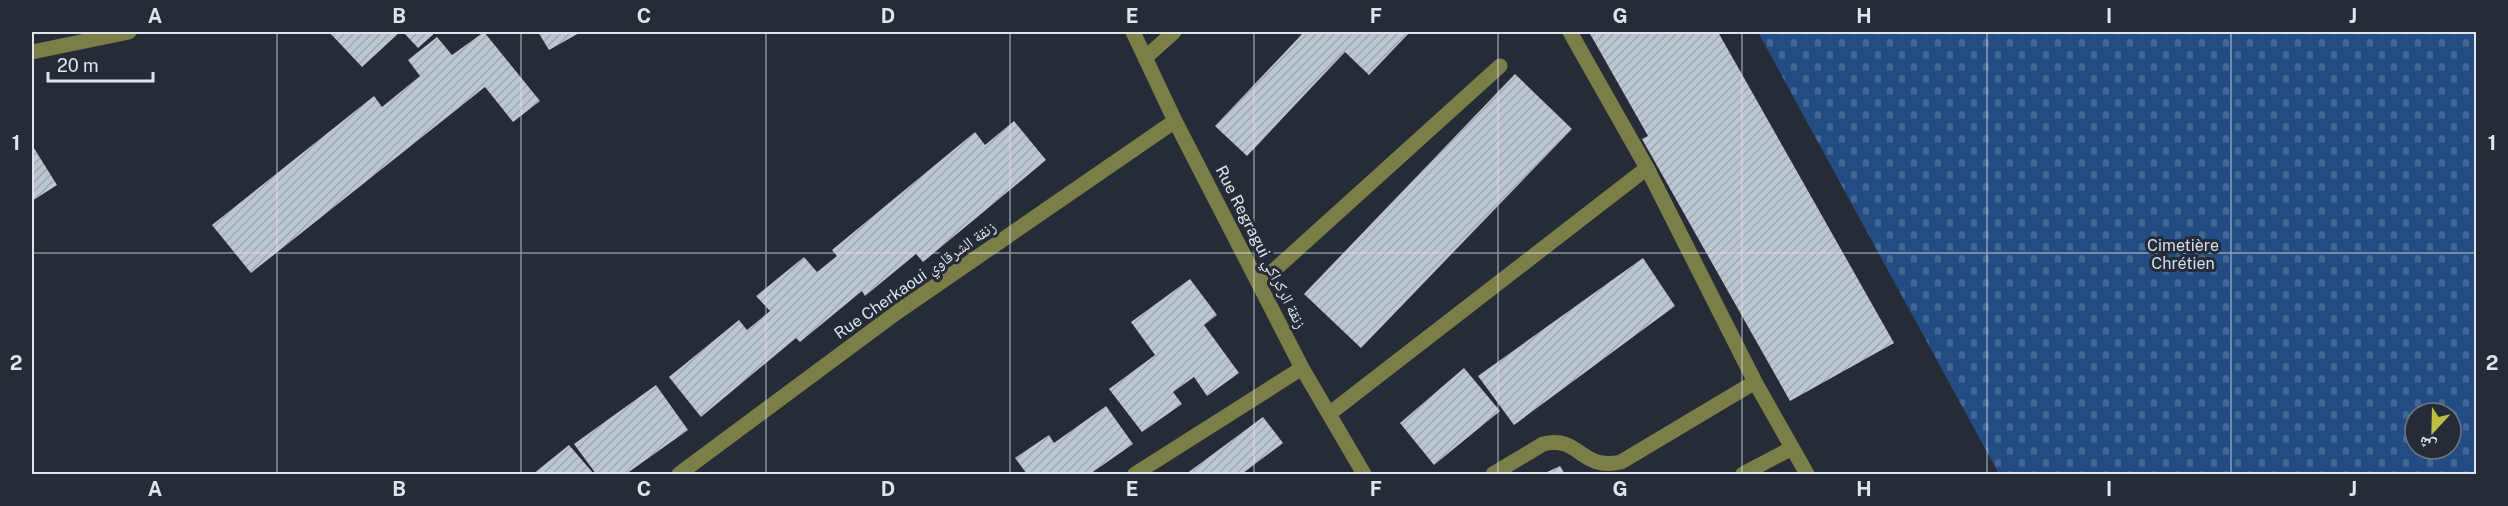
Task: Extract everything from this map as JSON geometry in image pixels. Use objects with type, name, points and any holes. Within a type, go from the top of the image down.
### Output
[{"type":"street","points":[[32,52],[129,32]]},
{"type":"street","name":"Rue Regragui زنقة الركراكي","points":[[1133,32],[1175,121],[1302,368],[1364,474]]},
{"type":"street","points":[[1145,58],[1174,32]]},
{"type":"street","points":[[1570,32],[1647,168],[1755,382],[1807,474]]},
{"type":"street","points":[[1260,283],[1500,66]]},
{"type":"street","name":"Rue Cherkaoui زنقة الشرقاوي","points":[[679,474],[896,313],[1175,121]]},
{"type":"street","points":[[1329,414],[1647,168]]},
{"type":"street","points":[[1135,474],[1302,368]]},
{"type":"street","points":[[1493,474],[1543,444],[1560,441],[1596,463],[1609,465],[1621,462],[1755,382]]},
{"type":"street","points":[[1743,474],[1792,448]]},
{"type":"green space","name":"Cimetière Chrétien","points":[[1758,32],[2476,32],[2476,474],[1999,474]]},
{"type":"building","points":[[329,32],[400,32],[362,67]]},
{"type":"building","points":[[403,32],[436,32],[418,48]]},
{"type":"building","points":[[484,32],[540,101],[513,122],[485,87],[251,273],[212,225],[374,96],[382,107],[420,76],[408,60],[437,37],[452,55]]},
{"type":"building","points":[[538,32],[581,32],[549,50]]},
{"type":"building","points":[[1304,32],[1410,32],[1369,75],[1345,52],[1247,156],[1215,126]]},
{"type":"building","points":[[1589,32],[1718,32],[1894,343],[1790,401],[1642,139],[1648,136]]},
{"type":"building","points":[[1515,74],[1572,129],[1361,348],[1304,294]]},
{"type":"building","points":[[1014,121],[1046,160],[923,262],[916,254],[865,296],[862,291],[800,342],[796,338],[701,417],[669,377],[739,320],[747,330],[770,311],[756,296],[804,257],[817,272],[837,256],[832,250],[975,132],[985,145]]},
{"type":"building","points":[[32,145],[57,185],[32,201]]},
{"type":"building","points":[[1643,258],[1675,306],[1514,425],[1478,376]]},
{"type":"building","points":[[1190,279],[1217,315],[1204,325],[1239,373],[1207,396],[1194,377],[1173,392],[1182,404],[1142,432],[1109,389],[1155,355],[1131,322]]},
{"type":"building","points":[[1464,368],[1500,411],[1434,465],[1400,423]]},
{"type":"building","points":[[656,385],[688,430],[626,474],[596,474],[574,444]]},
{"type":"building","points":[[1106,406],[1133,444],[1090,474],[1027,474],[1015,458],[1049,435],[1054,443]]},
{"type":"building","points":[[1263,417],[1283,443],[1243,473],[1245,474],[1186,474]]},
{"type":"building","points":[[569,445],[594,474],[533,474]]},
{"type":"building","points":[[1560,466],[1565,474],[1543,474]]}]
